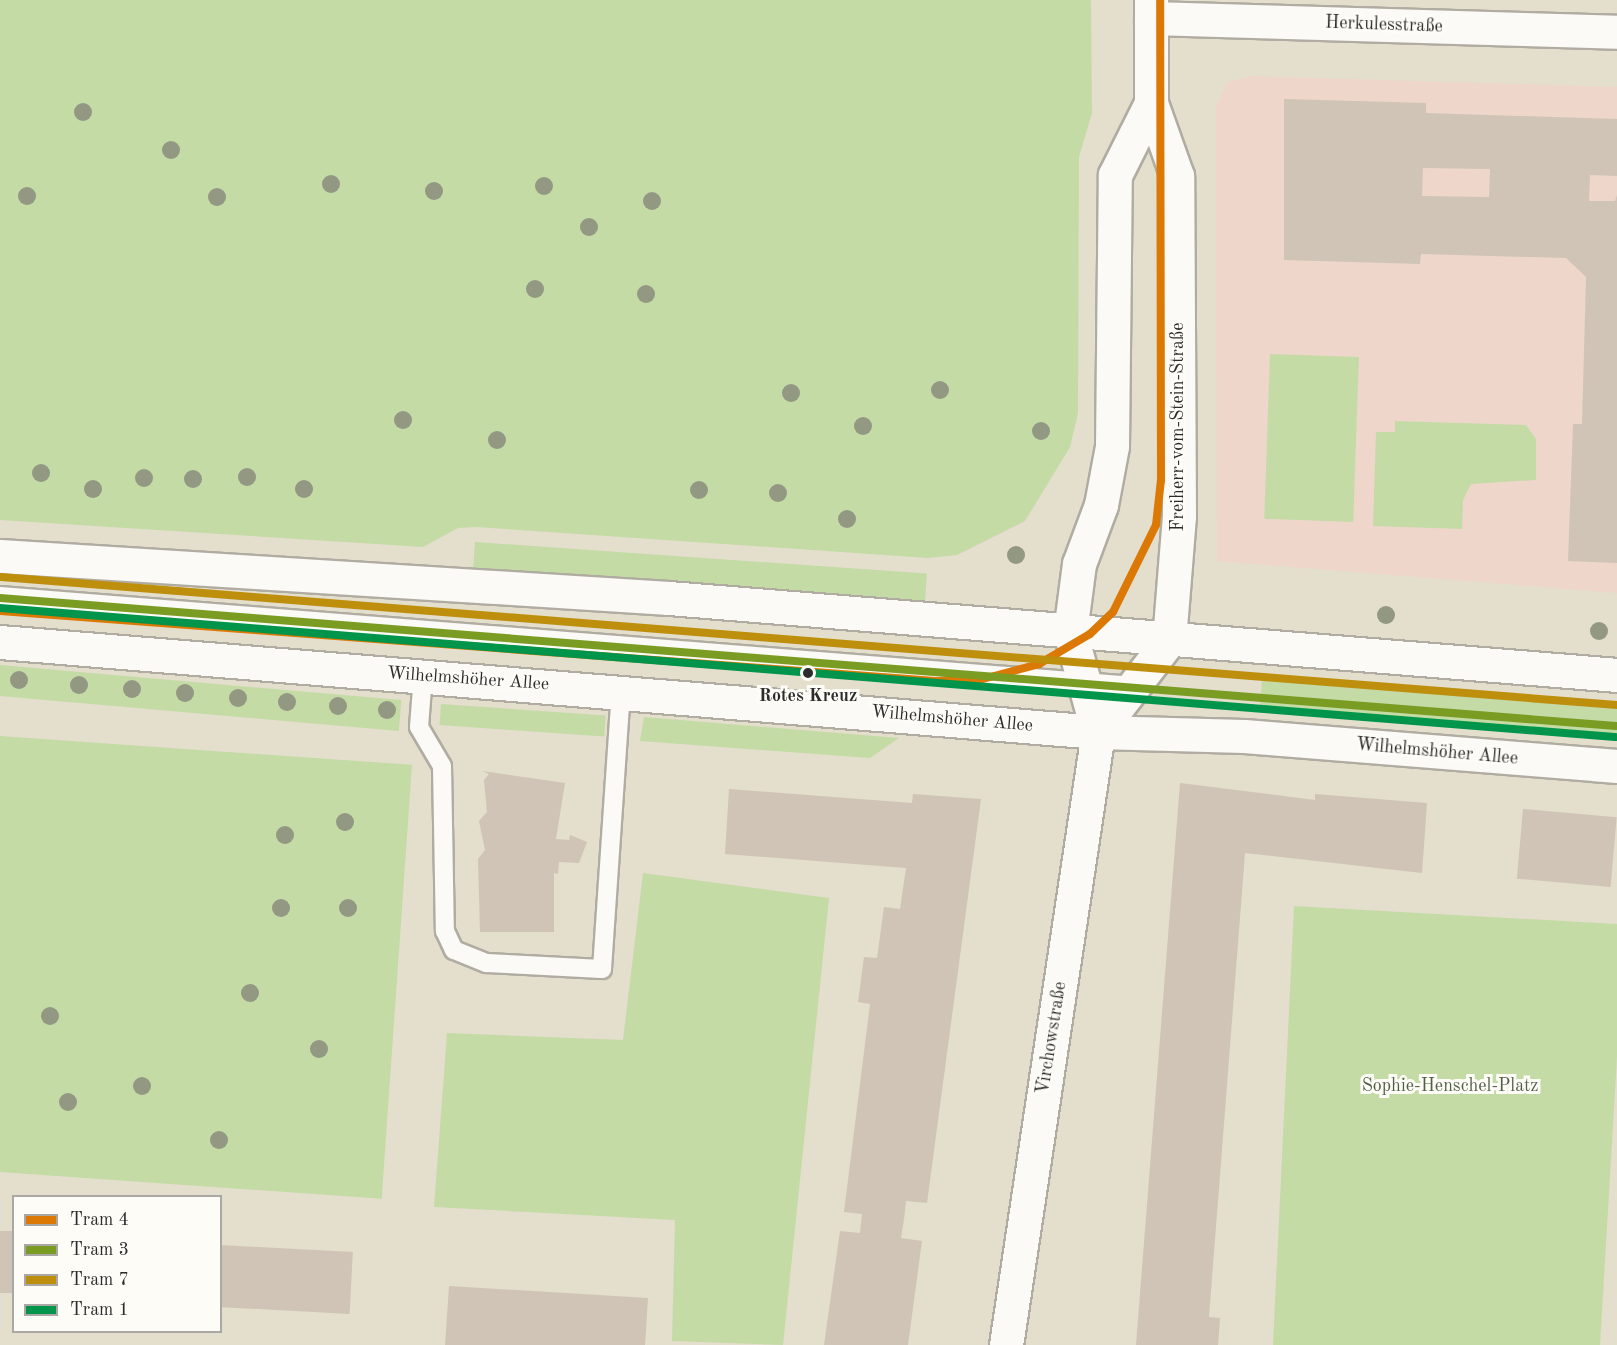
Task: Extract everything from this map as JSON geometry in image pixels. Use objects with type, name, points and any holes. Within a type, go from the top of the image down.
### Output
[{"type":"main road","name":"Herkulesstraße","points":[[1151,9],[1617,32]]},
{"type":"main road","name":"Freiherr-vom-Stein-Straße","points":[[1151,9],[1150,103],[1177,176],[1179,516],[1169,640]]},
{"type":"main road","name":"Freiherr-vom-Stein-Straße","points":[[1098,732],[1070,632],[1079,564],[1101,505],[1112,446],[1115,175],[1150,103]]},
{"type":"main road","points":[[0,556],[681,599],[1617,675]]},
{"type":"main road","points":[[1098,732],[1169,640]]},
{"type":"main road","name":"Wilhelmshöher Allee","points":[[0,642],[621,690],[1098,732],[1244,736],[1617,766]]},
{"type":"main road","name":"Virchowstraße","points":[[1006,1345],[1098,732]]},
{"type":"lane","points":[[0,596],[1133,686]]},
{"type":"lane","points":[[423,675],[419,727],[442,766],[445,931],[454,950],[487,963],[602,969],[621,690]]},
{"type":"shaded area","points":[[1249,76],[1617,87],[1617,593],[1217,561],[1216,107],[1227,83]]},
{"type":"green space","points":[[0,0],[1091,0],[1092,113],[1079,157],[1078,413],[1070,447],[1025,521],[957,555],[928,558],[476,527],[458,528],[423,547],[0,520]]},
{"type":"green space","points":[[1270,354],[1359,357],[1353,522],[1264,519]]},
{"type":"green space","points":[[1395,421],[1526,425],[1536,439],[1536,480],[1471,484],[1463,500],[1462,529],[1373,526],[1376,432],[1395,432]]},
{"type":"green space","points":[[475,542],[927,574],[924,610],[472,578]]},
{"type":"green space","points":[[0,665],[401,700],[399,731],[0,696]]},
{"type":"green space","points":[[1262,679],[1617,703],[1617,738],[1260,709]]},
{"type":"green space","points":[[441,704],[606,716],[604,736],[440,725]]},
{"type":"green space","points":[[644,717],[899,738],[870,758],[640,741]]},
{"type":"green space","points":[[0,736],[412,765],[382,1199],[0,1172]]},
{"type":"green space","points":[[643,873],[829,898],[783,1345],[672,1341],[675,1220],[434,1207],[447,1033],[623,1040]]},
{"type":"green space","name":"Sophie-Henschel-Platz","points":[[1294,906],[1617,924],[1617,1057],[1600,1345],[1273,1345]]},
{"type":"building","points":[[1284,99],[1426,103],[1426,113],[1617,119],[1617,176],[1590,175],[1589,201],[1615,201],[1617,195],[1617,563],[1568,561],[1573,424],[1582,424],[1586,277],[1566,258],[1421,254],[1420,264],[1284,260]],"holes":[[[1423,168],[1490,169],[1489,197],[1422,196]]]},
{"type":"building","points":[[482,771],[565,783],[556,839],[569,840],[570,835],[587,842],[579,863],[559,862],[558,874],[554,873],[554,932],[480,932],[478,859],[485,850],[479,821],[487,812],[484,780],[489,774]]},
{"type":"building","points":[[1180,783],[1315,800],[1315,794],[1427,803],[1422,873],[1245,853],[1209,1317],[1220,1318],[1218,1345],[1136,1345]]},
{"type":"building","points":[[729,789],[912,803],[913,794],[981,799],[927,1203],[906,1201],[901,1238],[922,1241],[908,1345],[824,1345],[840,1231],[860,1233],[862,1214],[844,1212],[870,1004],[858,1002],[864,957],[877,958],[884,907],[900,909],[906,868],[725,854]]},
{"type":"building","points":[[1523,809],[1617,817],[1611,887],[1517,879]]},
{"type":"building","points":[[0,1231],[12,1231],[12,1293],[0,1293]]},
{"type":"building","points":[[222,1245],[353,1252],[350,1314],[222,1307]]},
{"type":"building","points":[[449,1286],[648,1298],[645,1345],[445,1345]]},
{"type":"tram line","name":"4","points":[[0,611],[935,681],[979,680],[1039,664],[1090,634],[1113,612],[1156,525],[1161,480],[1160,0]]},
{"type":"tram line","name":"7","points":[[1,577],[1617,705]]},
{"type":"tram line","name":"3","points":[[0,598],[1616,726]]},
{"type":"tram line","name":"1","points":[[0,608],[1615,737]]},
{"type":"place","name":"Rotes Kreuz","points":[[808,673]]}]
